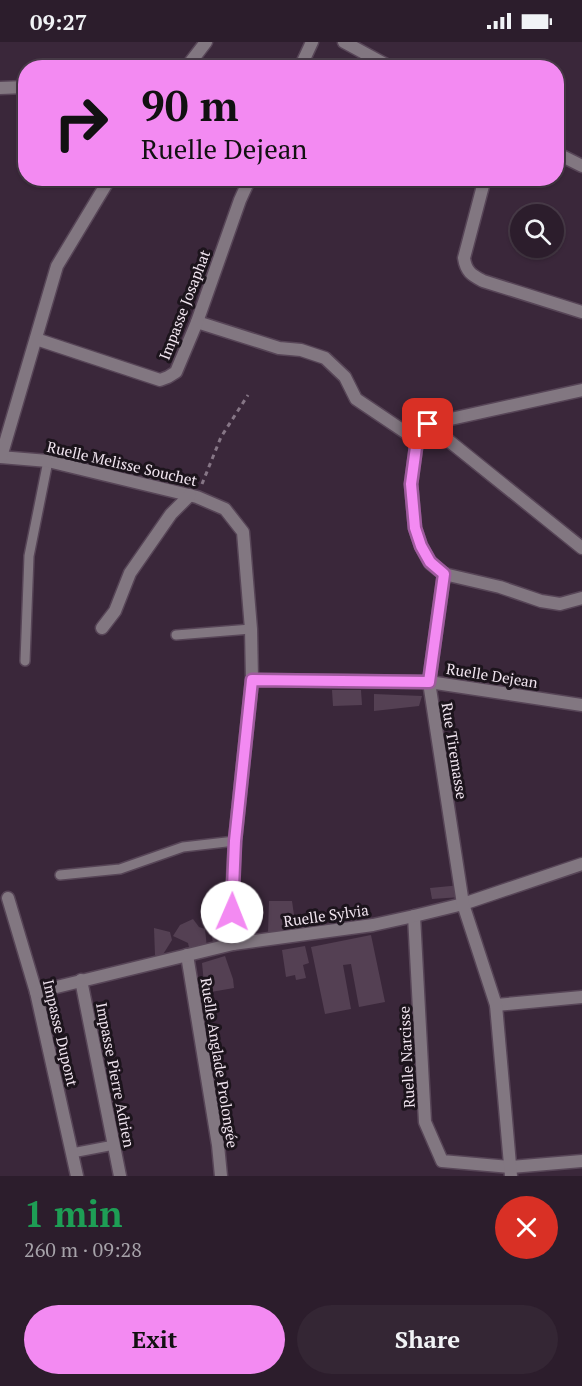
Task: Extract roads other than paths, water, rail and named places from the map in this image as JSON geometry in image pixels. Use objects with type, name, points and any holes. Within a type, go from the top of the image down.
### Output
[{"type":"street","points":[[192,60],[206,42]]},
{"type":"street","points":[[304,60],[312,42]]},
{"type":"street","points":[[344,42],[377,60]]},
{"type":"street","points":[[0,88],[18,87]]},
{"type":"street","points":[[564,157],[582,166]]},
{"type":"street","points":[[0,457],[57,266],[105,186]]},
{"type":"street","name":"Impasse Josaphat","points":[[36,339],[160,380],[168,378],[176,372],[197,322],[246,186]]},
{"type":"street","points":[[483,186],[464,258],[465,268],[471,275],[483,281],[582,312]]},
{"type":"street","points":[[197,322],[279,348],[301,350],[325,358],[345,378],[356,399],[417,440]]},
{"type":"street","points":[[582,390],[428,424],[417,440],[411,484],[415,528],[421,546],[430,562],[444,574],[500,587],[541,601],[560,604],[582,598]]},
{"type":"street","points":[[428,424],[582,548]]},
{"type":"street","name":"Ruelle Melisse Souchet","points":[[0,457],[48,460],[194,496],[225,509],[243,532],[251,629],[252,680],[235,841],[232,896],[233,944]]},
{"type":"street","points":[[102,628],[115,611],[130,573],[171,514],[194,496]]},
{"type":"street","name":"Rue Tiremasse","points":[[444,574],[429,682],[463,904],[496,1005],[511,1171]]},
{"type":"street","name":"Ruelle Dejean","points":[[252,680],[429,682],[582,705]]},
{"type":"street","name":"Ruelle Sylvia","points":[[36,992],[233,944],[373,925],[414,916],[463,904],[582,864]]},
{"type":"street","name":"Impasse Dupont","points":[[8,898],[36,992],[77,1176]]},
{"type":"street","name":"Ruelle Narcisse","points":[[414,916],[425,1122],[442,1161],[511,1171],[582,1161]]},
{"type":"street","name":"Ruelle Anglade Prolongée","points":[[187,955],[218,1145],[220,1176]]},
{"type":"street","name":"Impasse Pierre Adrien","points":[[81,980],[120,1176]]},
{"type":"street","points":[[496,1005],[582,997]]},
{"type":"lane","points":[[25,661],[29,556],[48,460]]},
{"type":"lane","points":[[176,635],[251,629]]},
{"type":"lane","points":[[60,875],[120,869],[183,847],[235,841]]},
{"type":"lane","points":[[72,1153],[114,1144]]}]
